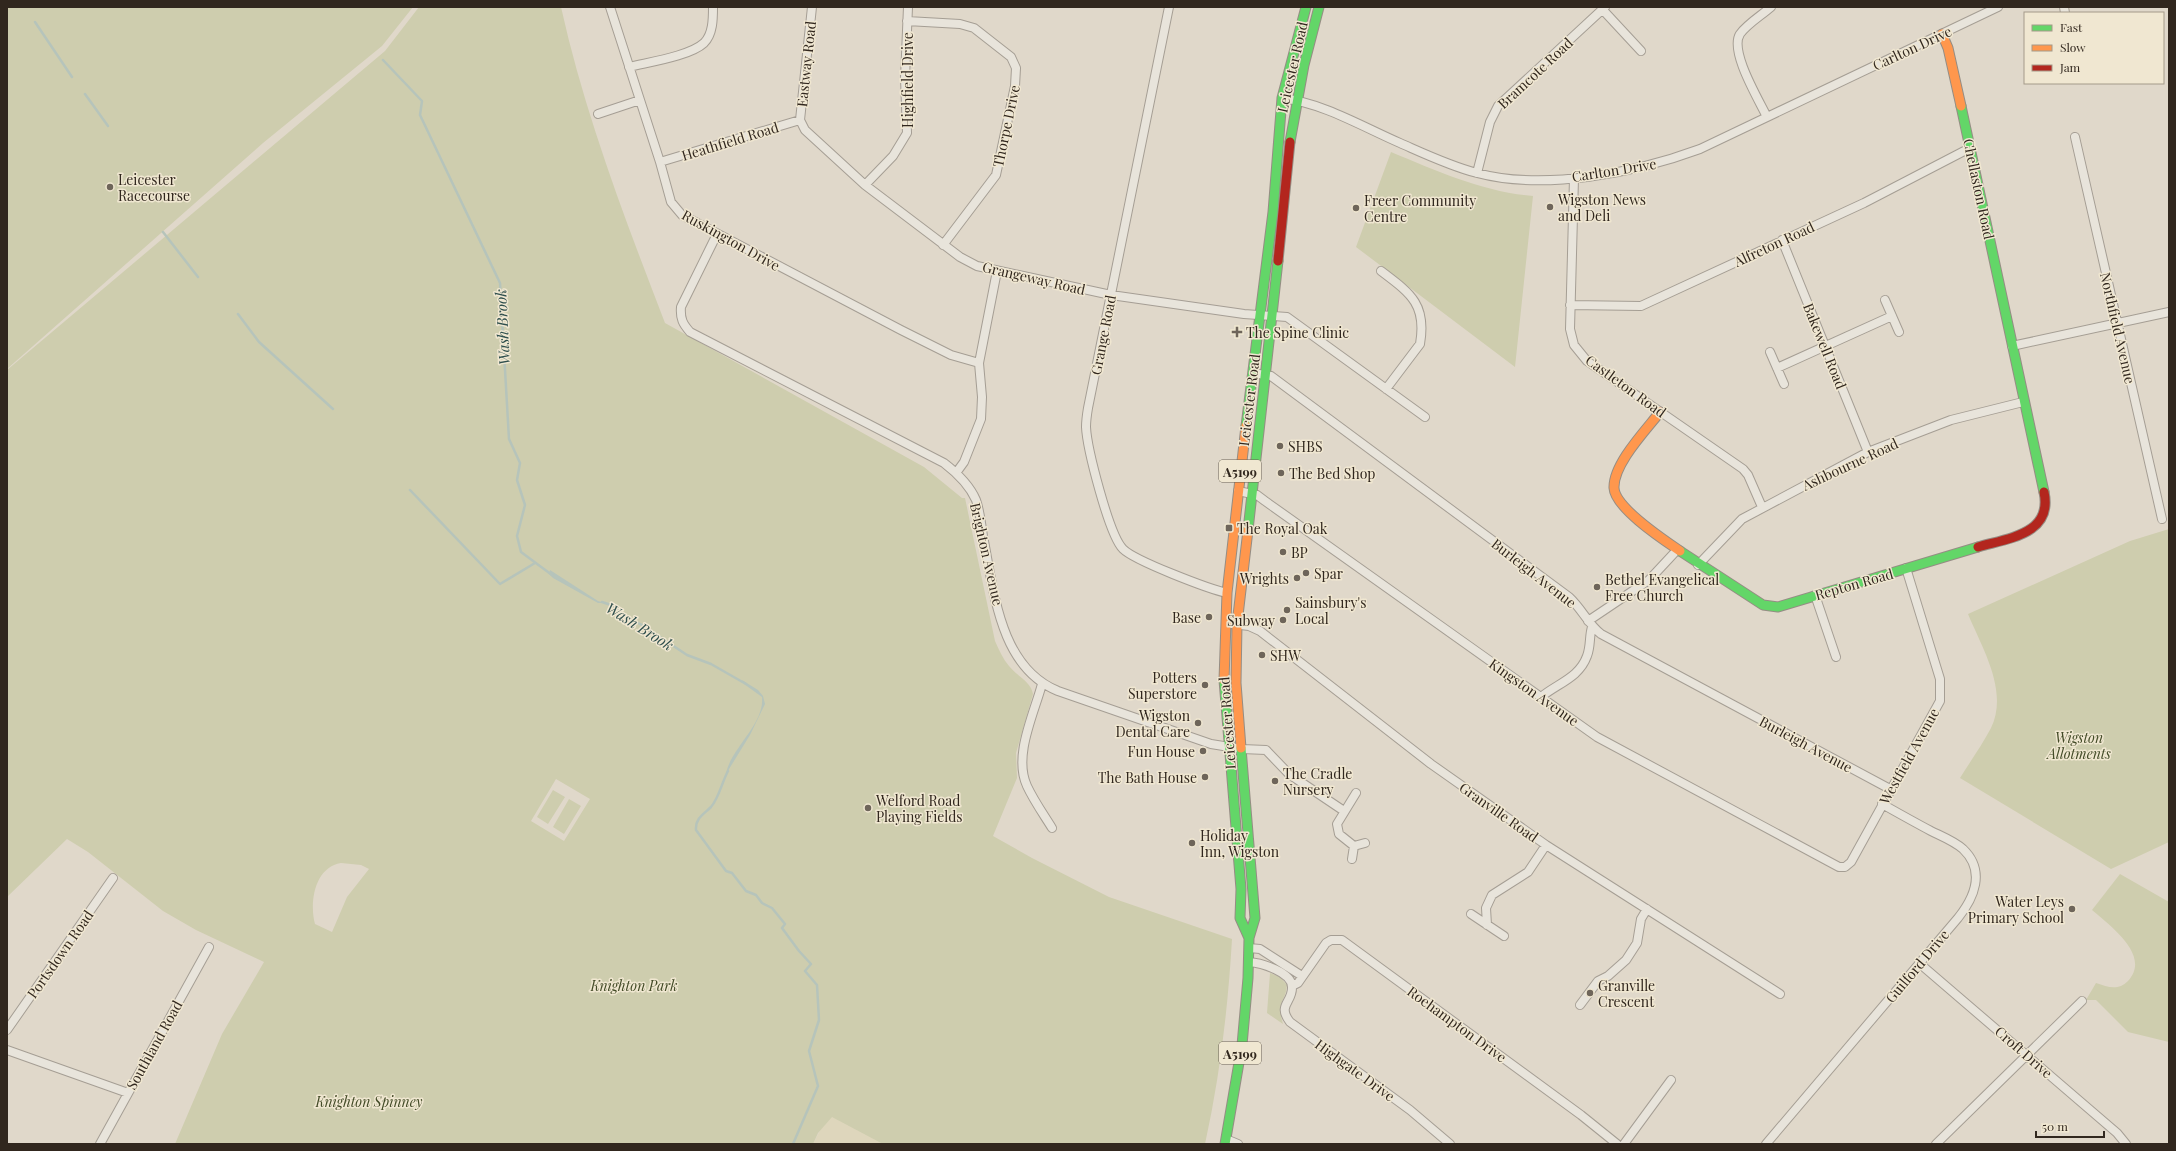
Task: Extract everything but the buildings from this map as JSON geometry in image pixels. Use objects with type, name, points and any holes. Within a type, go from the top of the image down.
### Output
[{"type":"main road","name":"Leicester Road","points":[[1249,943],[1240,918],[1241,890],[1224,687],[1225,623],[1238,491],[1273,212],[1282,98],[1306,7]]},
{"type":"main road","name":"Leicester Road","points":[[1249,962],[1249,943],[1255,918],[1236,683],[1237,624],[1273,316],[1292,134],[1297,100],[1319,7]]},
{"type":"main road","name":"Chellaston Road","points":[[1942,34],[1948,48],[2012,346]]},
{"type":"main road","name":"Repton Road","points":[[1660,412],[1617,472],[1614,490],[1621,503],[1677,550],[1698,565],[1763,605],[1778,607],[2028,532],[2043,516],[2046,503],[2012,346]]},
{"type":"main road","name":"A5199","points":[[1226,1142],[1242,1045],[1249,962]]},
{"type":"street","name":"Ruskington Drive","points":[[610,7],[660,162],[671,202],[682,215],[945,352],[963,360],[978,363]]},
{"type":"street","points":[[630,67],[692,50],[704,42],[711,31],[713,7]]},
{"type":"street","name":"Eastway Road","points":[[800,120],[812,7]]},
{"type":"street","name":"Highfield Drive","points":[[865,185],[893,156],[907,133],[905,78],[908,7]]},
{"type":"street","name":"Grange Road","points":[[1170,7],[1086,426],[1089,446],[1112,530],[1124,550],[1136,557],[1208,588],[1227,593]]},
{"type":"street","points":[[1767,117],[1740,60],[1737,45],[1740,34],[1771,7]]},
{"type":"street","name":"Carlton Drive","points":[[1282,98],[1307,102],[1441,161],[1477,173],[1525,180],[1574,178],[1633,170],[1668,161],[1700,149],[1998,7]]},
{"type":"street","points":[[1603,8],[1642,51]]},
{"type":"street","name":"Bramcote Road","points":[[1477,173],[1490,122],[1498,106],[1603,8]]},
{"type":"street","name":"Thorpe Drive","points":[[907,21],[960,24],[974,28],[1010,58],[1016,68],[1015,86],[996,175],[943,244]]},
{"type":"street","points":[[598,114],[640,100]]},
{"type":"street","name":"Heathfield Road","points":[[660,162],[800,120]]},
{"type":"street","name":"Grangeway Road","points":[[800,120],[805,130],[865,185],[960,257],[977,266],[1111,296],[1260,315],[1287,317],[1425,417]]},
{"type":"street","name":"Northfield Avenue","points":[[2075,136],[2116,324],[2162,519]]},
{"type":"street","name":"Alfreton Road","points":[[1570,305],[1641,306],[1864,203],[1970,148]]},
{"type":"street","name":"Castleton Road","points":[[1574,178],[1570,305],[1570,330],[1574,345],[1587,361],[1742,468],[1748,475],[1762,507]]},
{"type":"street","name":"Brighton Avenue","points":[[717,234],[681,308],[682,320],[690,332],[944,463],[965,481],[976,501],[1002,622],[1012,651],[1027,671],[1042,684],[1211,744],[1242,749],[1266,750],[1289,774],[1344,811]]},
{"type":"street","name":"Bakewell Road","points":[[1782,240],[1868,452]]},
{"type":"street","points":[[956,473],[964,462],[981,418],[982,397],[978,363],[997,271]]},
{"type":"street","points":[[1381,271],[1410,294],[1418,306],[1421,335],[1420,344],[1386,388]]},
{"type":"street","points":[[1885,300],[1899,332]]},
{"type":"street","points":[[2012,346],[2169,312]]},
{"type":"street","points":[[1777,368],[1892,316]]},
{"type":"street","points":[[1770,352],[1784,384]]},
{"type":"street","name":"Burleigh Avenue","points":[[1253,373],[1271,376],[1569,598],[1578,605],[1590,624],[1612,641],[1890,789]]},
{"type":"street","name":"Ashbourne Road","points":[[1698,565],[1742,519],[1762,507],[1868,452],[1951,420],[2023,402]]},
{"type":"street","name":"Kingston Avenue","points":[[1238,491],[1252,494],[1265,501],[1598,737],[1833,865],[1845,867]]},
{"type":"street","points":[[1541,697],[1571,678],[1582,667],[1588,654],[1590,624],[1649,580],[1677,550]]},
{"type":"street","name":"Westfield Avenue","points":[[1845,867],[1851,862],[1940,701],[1940,679],[1906,568]]},
{"type":"street","points":[[1816,595],[1836,657]]},
{"type":"street","name":"Granville Road","points":[[1225,623],[1249,626],[1260,631],[1431,764],[1546,846],[1780,994]]},
{"type":"street","points":[[1042,684],[1023,750],[1022,762],[1027,786],[1052,828]]},
{"type":"street","points":[[1356,793],[1338,819],[1337,829],[1343,838],[1354,846],[1365,844]]},
{"type":"street","name":"Guilford Drive","points":[[1766,1144],[1920,963],[1971,900],[1975,891],[1975,873],[1972,863],[1963,850],[1882,804]]},
{"type":"street","points":[[1352,859],[1354,846]]},
{"type":"street","points":[[1487,925],[1486,908],[1492,895],[1528,872],[1546,846]]},
{"type":"street","name":"Portsdown Road","points":[[7,1030],[113,878]]},
{"type":"street","points":[[1580,1005],[1598,981],[1608,976],[1626,960],[1637,943],[1641,919],[1647,910]]},
{"type":"street","points":[[1471,914],[1504,936]]},
{"type":"street","name":"Roehampton Drive","points":[[1298,981],[1326,943],[1331,940],[1342,940],[1582,1114],[1617,1144]]},
{"type":"street","points":[[1249,943],[1260,949],[1298,981]]},
{"type":"street","name":"Southland Road","points":[[100,1144],[209,947]]},
{"type":"street","points":[[1249,962],[1270,966],[1287,977],[1298,981]]},
{"type":"street","name":"Croft Drive","points":[[1920,963],[2117,1133],[2126,1144]]},
{"type":"street","name":"Highgate Drive","points":[[1298,981],[1284,1005],[1286,1017],[1290,1022],[1410,1110],[1450,1144]]},
{"type":"street","points":[[1936,1144],[2082,1001]]},
{"type":"street","points":[[7,1050],[128,1093]]},
{"type":"street","points":[[1624,1144],[1671,1080]]},
{"type":"street","points":[[1226,1142],[1238,1144]]},
{"type":"shaded area","points":[[550,570],[598,601],[605,603],[598,603],[553,578],[549,574]]},
{"type":"shaded area","points":[[742,680],[758,690],[763,696],[765,704],[750,735],[726,774],[734,755],[753,727],[761,707],[762,697],[744,684]]},
{"type":"shaded area","points":[[833,1105],[900,1144],[813,1144]]},
{"type":"green space","name":"Leicester Racecourse","points":[[7,7],[413,7],[382,46],[263,143],[7,369]]},
{"type":"green space","points":[[419,7],[561,7],[594,127],[635,245],[665,323],[924,467],[962,498],[965,498],[995,641],[1001,654],[1012,670],[1030,686],[1033,694],[1016,753],[1017,778],[993,836],[1032,858],[1109,897],[1232,939],[1223,1042],[1205,1144],[883,1144],[832,1117],[818,1133],[813,1144],[175,1144],[222,1034],[264,962],[196,930],[163,911],[88,852],[67,839],[7,897],[7,370],[385,51]],"holes":[[[556,779],[590,799],[564,841],[531,821]],[[341,863],[361,865],[369,869],[347,897],[332,932],[315,924],[313,915],[314,896],[316,887],[325,871],[332,866]]]},
{"type":"green space","points":[[1391,152],[1460,180],[1514,194],[1533,196],[1515,367],[1356,247]]},
{"type":"green space","name":"Wigston Allotments","points":[[2169,529],[2169,842],[2111,869],[1960,778],[1991,728],[1996,714],[1997,699],[1992,670],[1968,614],[2130,541]]},
{"type":"green space","points":[[553,790],[565,797],[548,824],[537,817]]},
{"type":"green space","points":[[569,799],[581,806],[564,834],[553,827]]},
{"type":"green space","points":[[2120,874],[2169,902],[2169,1042],[2128,1032],[2096,1000],[2086,1000],[2096,983],[2109,987],[2117,987],[2128,981],[2134,971],[2135,961],[2132,951],[2117,932],[2092,910]]},
{"type":"green space","points":[[1270,973],[1280,977],[1287,985],[1280,1010],[1283,1024],[1267,1013]]},
{"type":"waterway","points":[[35,22],[72,77]]},
{"type":"waterway","name":"Wash Brook","points":[[383,60],[422,101],[420,115],[500,283],[509,439],[520,463],[517,480],[525,505],[517,536],[521,552],[552,575]]},
{"type":"waterway","points":[[85,94],[108,126]]},
{"type":"waterway","points":[[163,232],[198,277]]},
{"type":"waterway","points":[[238,314],[259,342],[333,409]]},
{"type":"waterway","points":[[410,490],[500,584],[535,563]]},
{"type":"waterway","name":"Wash Brook","points":[[602,602],[614,606],[625,616],[642,625],[687,655],[711,664],[746,684]]},
{"type":"waterway","name":"Wash Brook","points":[[728,771],[716,799],[711,807],[698,819],[696,830],[726,871],[732,873],[746,891],[756,895],[762,903],[772,908],[785,924],[782,928],[811,964],[805,971],[817,985],[819,1020],[809,1051],[818,1086],[793,1144]]},
{"type":"traffic: fast","points":[[1246,426],[1273,212],[1282,98],[1306,7]]},
{"type":"traffic: fast","points":[[1290,142],[1304,65],[1319,7]]},
{"type":"traffic: fast","points":[[1961,106],[2044,492]]},
{"type":"traffic: fast","points":[[1248,530],[1278,261]]},
{"type":"traffic: fast","points":[[1680,551],[1763,605],[1778,607],[1978,547]]},
{"type":"traffic: fast","points":[[1224,680],[1241,889],[1240,918],[1249,938]]},
{"type":"traffic: fast","points":[[1225,1144],[1242,1045],[1248,978],[1249,938],[1255,918],[1241,748]]},
{"type":"traffic: slow","points":[[1942,34],[1948,48],[1961,106]]},
{"type":"traffic: slow","points":[[1660,412],[1624,458],[1615,479],[1614,488],[1616,496],[1631,514],[1652,532],[1680,551]]},
{"type":"traffic: slow","points":[[1224,680],[1227,593],[1246,426]]},
{"type":"traffic: slow","points":[[1241,748],[1236,683],[1237,624],[1248,530]]},
{"type":"traffic: jam","points":[[1278,261],[1290,142]]},
{"type":"traffic: jam","points":[[1978,547],[2015,537],[2026,532],[2035,525],[2042,517],[2045,506],[2044,492]]},
{"type":"place","name":"Leicester Racecourse","points":[[110,187]]},
{"type":"place","name":"Wigston News and Deli","points":[[1550,207]]},
{"type":"place","name":"Freer Community Centre","points":[[1356,208]]},
{"type":"place","name":"The Spine Clinic","points":[[1237,332]]},
{"type":"place","name":"SHBS","points":[[1280,446]]},
{"type":"place","name":"The Bed Shop","points":[[1281,473]]},
{"type":"place","name":"The Royal Oak","points":[[1229,528]]},
{"type":"place","name":"BP","points":[[1283,552]]},
{"type":"place","name":"Spar","points":[[1306,573]]},
{"type":"place","name":"Wrights","points":[[1297,578]]},
{"type":"place","name":"Bethel Evangelical Free Church","points":[[1597,587]]},
{"type":"place","name":"Sainsbury's Local","points":[[1287,610]]},
{"type":"place","name":"Base","points":[[1209,617]]},
{"type":"place","name":"Subway","points":[[1283,620]]},
{"type":"place","name":"SHW","points":[[1262,655]]},
{"type":"place","name":"Potters Superstore","points":[[1205,685]]},
{"type":"place","name":"Wigston Dental Care","points":[[1198,723]]},
{"type":"place","name":"Fun House","points":[[1203,751]]},
{"type":"place","name":"The Bath House","points":[[1205,777]]},
{"type":"place","name":"The Cradle Nursery","points":[[1275,781]]},
{"type":"place","name":"Welford Road Playing Fields","points":[[868,808]]},
{"type":"place","name":"Holiday Inn, Wigston","points":[[1192,843]]},
{"type":"place","name":"Water Leys Primary School","points":[[2072,909]]},
{"type":"place","name":"Granville Crescent","points":[[1590,993]]},
{"type":"park label","name":"Knighton Park","points":[[634,985]]},
{"type":"park label","name":"Knighton Spinney","points":[[369,1101]]}]
